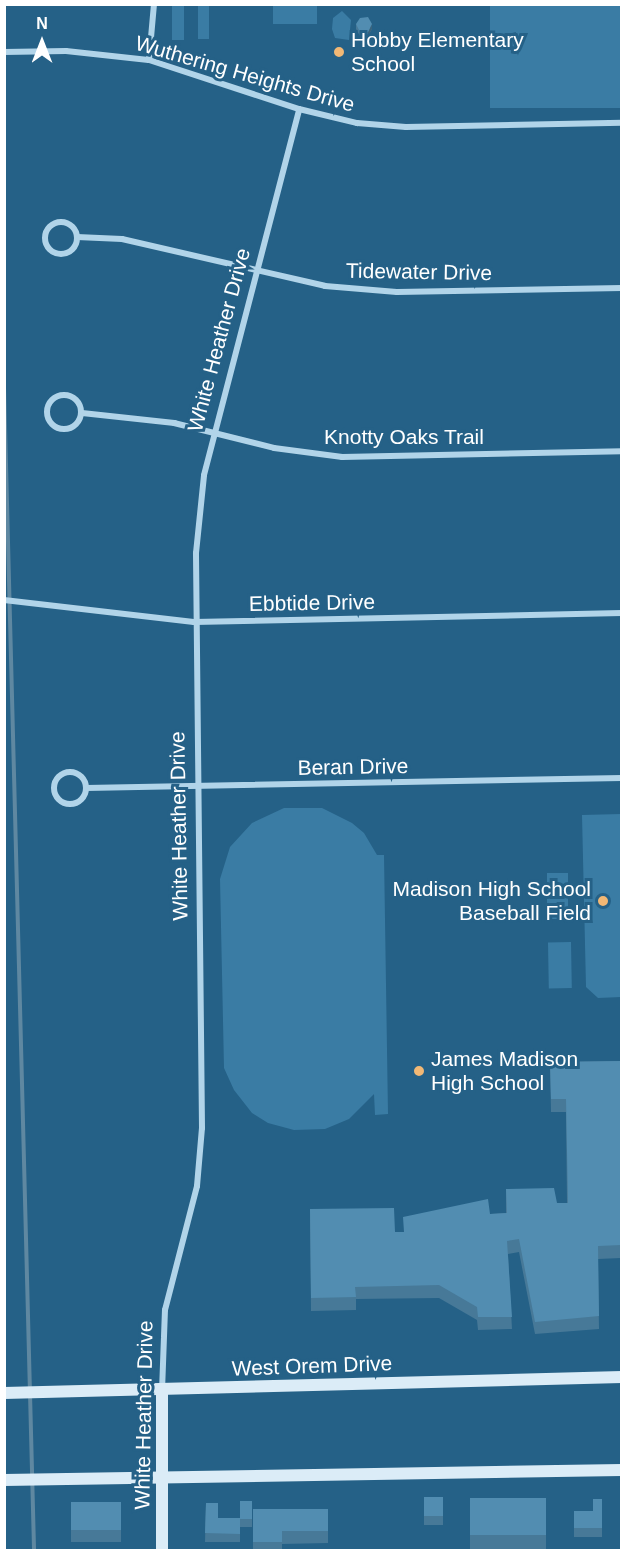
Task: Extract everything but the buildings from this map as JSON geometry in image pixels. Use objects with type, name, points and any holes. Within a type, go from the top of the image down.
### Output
[{"type":"main road","name":"West Orem Drive","points":[[4,1393],[162,1392],[621,1377]]},
{"type":"main road","name":"White Heather Drive","points":[[162,1392],[162,1551]]},
{"type":"main road","points":[[5,1480],[621,1470]]},
{"type":"street","points":[[149,60],[154,4]]},
{"type":"street","name":"Wuthering Heights Drive","points":[[4,52],[66,51],[149,60],[299,109],[357,123],[406,127],[621,123]]},
{"type":"street","name":"White Heather Drive","points":[[162,1392],[165,1310],[200,1169],[198,787],[194,622],[197,542],[204,475],[299,109]]},
{"type":"street","name":"Tidewater Drive","points":[[63,222],[72,227],[77,237],[71,251],[62,254],[51,251],[44,238],[52,224],[63,222]]},
{"type":"street","name":"Tidewater Drive","points":[[77,237],[122,239],[257,273],[325,286],[397,292],[621,288]]},
{"type":"street","points":[[64,395],[75,399],[82,413],[77,424],[61,429],[51,424],[47,413],[50,402],[64,395]]},
{"type":"street","name":"Knotty Oaks Trail","points":[[82,413],[127,415],[215,432],[274,448],[342,457],[621,451]]},
{"type":"street","name":"Ebbtide Drive","points":[[4,600],[194,622],[621,613]]},
{"type":"street","points":[[69,772],[83,779],[86,788],[78,802],[67,804],[58,799],[54,789],[56,780],[69,772]]},
{"type":"street","name":"Beran Drive","points":[[86,788],[621,778]]},
{"type":"shaded area","points":[[172,5],[184,5],[184,40],[172,40]]},
{"type":"shaded area","points":[[198,5],[209,5],[209,39],[198,39]]},
{"type":"shaded area","points":[[273,5],[317,5],[317,24],[273,24]]},
{"type":"shaded area","points":[[490,5],[621,5],[621,108],[490,108]]},
{"type":"shaded area","points":[[342,11],[351,20],[349,40],[335,38],[332,29],[333,18]]},
{"type":"shaded area","points":[[284,808],[322,808],[352,823],[364,833],[377,855],[384,855],[388,1114],[375,1115],[374,1094],[349,1119],[325,1129],[294,1130],[268,1123],[252,1113],[234,1090],[224,1068],[220,879],[230,847],[252,823]]},
{"type":"shaded area","name":"Madison High School Baseball Field","points":[[621,814],[621,997],[598,998],[586,987],[582,815]]},
{"type":"shaded area","points":[[547,873],[568,873],[568,919],[547,919]]},
{"type":"shaded area","points":[[548,942],[571,942],[572,988],[549,988]]},
{"type":"waterway","points":[[4,387],[34,1550]]},
{"type":"place","name":"Hobby Elementary School","points":[[339,52]]},
{"type":"place","name":"Madison High School Baseball Field","points":[[603,901]]},
{"type":"place","name":"James Madison High School","points":[[419,1071]]}]
